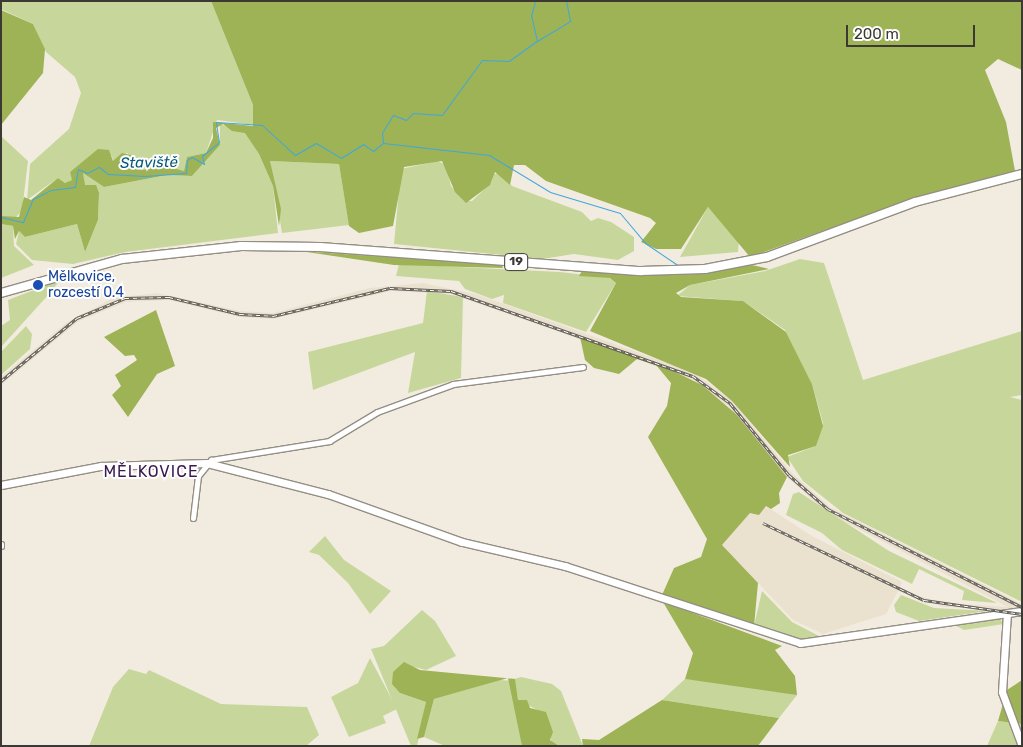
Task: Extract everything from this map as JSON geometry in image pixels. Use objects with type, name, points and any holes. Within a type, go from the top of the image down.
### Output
[{"type":"main road","name":"19","points":[[1,292],[122,259],[242,246],[320,247],[642,271],[705,269],[767,257],[915,202],[1022,174]]},
{"type":"street","points":[[1,485],[101,466],[207,463],[329,441],[378,412],[453,384],[583,367]]},
{"type":"street","points":[[193,518],[198,476],[207,463]]},
{"type":"street","points":[[207,463],[328,494],[486,549],[565,566],[795,642],[1022,611]]},
{"type":"street","points":[[1007,613],[1002,692],[1022,746]]},
{"type":"shaded area","points":[[422,283],[476,294],[695,373],[732,401],[792,473],[830,507],[1022,604],[1022,616],[987,608],[944,607],[898,591],[886,614],[823,634],[793,620],[722,545],[750,513],[766,506],[812,536],[902,582],[900,587],[915,595],[945,603],[1008,607],[826,512],[787,477],[728,406],[692,379],[451,294],[391,291],[273,319],[239,317],[169,300],[126,302],[79,321],[1,385],[1,377],[66,323],[113,298],[157,293],[240,311],[273,313],[370,288]]},
{"type":"green space","points":[[1,1],[211,1],[253,105],[254,125],[217,120],[206,153],[187,157],[184,171],[166,166],[140,170],[138,161],[127,153],[113,161],[112,156],[94,153],[70,172],[73,180],[65,183],[58,178],[27,200],[30,164],[69,129],[81,93],[75,77],[46,52],[33,24],[1,9]]},
{"type":"green space","points":[[211,1],[1022,1],[1022,70],[998,59],[985,70],[1006,122],[1015,171],[914,198],[750,257],[708,207],[681,249],[656,249],[641,242],[656,223],[650,218],[546,181],[525,165],[514,165],[510,185],[495,172],[490,185],[466,203],[455,192],[442,161],[404,167],[393,226],[359,233],[349,226],[339,164],[270,161],[281,209],[279,226],[273,186],[259,154],[245,133],[232,131],[223,124],[216,128],[220,145],[192,176],[167,175],[104,187],[83,173],[85,185],[96,185],[99,193],[98,220],[85,252],[77,224],[25,237],[19,231],[15,239],[13,226],[1,224],[1,216],[19,217],[24,197],[31,200],[58,178],[65,183],[72,180],[70,172],[98,149],[109,150],[113,161],[122,153],[131,155],[141,170],[166,166],[184,171],[187,157],[206,153],[213,138],[213,122],[253,126],[253,105]]},
{"type":"green space","points":[[1,10],[33,24],[45,49],[43,73],[1,125]]},
{"type":"green space","points":[[220,124],[245,132],[259,154],[273,186],[278,233],[125,252],[73,264],[32,260],[16,244],[19,231],[25,237],[77,224],[85,252],[98,220],[99,193],[84,185],[83,173],[104,187],[167,175],[192,176],[220,145]]},
{"type":"green space","points":[[1,136],[28,161],[22,211],[14,219],[1,216]]},
{"type":"green space","points":[[270,161],[339,164],[349,225],[282,233]]},
{"type":"green space","points":[[438,161],[446,165],[451,186],[464,201],[472,201],[491,183],[494,174],[500,173],[512,186],[582,212],[591,221],[598,218],[611,222],[634,237],[634,251],[618,260],[574,254],[542,259],[394,244],[401,169]]},
{"type":"green space","points":[[708,207],[739,241],[738,252],[680,257]]},
{"type":"green space","points":[[1,224],[13,226],[14,246],[34,265],[1,278]]},
{"type":"green space","points":[[300,251],[502,265],[503,268],[394,265]]},
{"type":"green space","points":[[800,259],[824,263],[863,380],[1022,331],[1022,395],[1010,397],[1022,400],[1022,602],[843,513],[803,481],[787,457],[816,446],[823,423],[812,384],[785,330],[743,301],[677,296],[690,285],[765,271]]},
{"type":"green space","points":[[399,264],[560,272],[610,278],[616,283],[586,332],[503,303],[504,295],[492,299],[465,289],[459,281],[396,276]]},
{"type":"green space","points":[[752,265],[769,269],[690,285],[676,293],[681,297],[743,301],[786,332],[812,384],[823,426],[816,446],[788,455],[790,467],[732,401],[706,379],[590,331],[616,283],[610,278],[579,276],[582,271],[690,275]]},
{"type":"green space","points":[[60,280],[1,347],[1,326],[10,320],[8,300]]},
{"type":"green space","points":[[427,291],[463,297],[461,378],[408,393],[415,352],[313,390],[308,352],[423,323]]},
{"type":"green space","points":[[156,310],[175,366],[157,374],[128,417],[112,395],[121,386],[115,375],[137,360],[134,355],[125,356],[104,337]]},
{"type":"green space","points":[[26,326],[32,334],[30,349],[1,375],[1,352]]},
{"type":"green space","points":[[580,337],[667,368],[702,385],[736,414],[787,477],[779,493],[780,503],[771,509],[766,506],[759,515],[750,513],[722,545],[758,583],[754,626],[662,595],[674,568],[701,557],[707,539],[648,437],[667,406],[671,383],[656,365],[637,359],[619,374],[594,368],[585,360]]},
{"type":"green space","points":[[799,492],[889,551],[997,603],[962,600],[964,591],[919,569],[912,584],[842,550],[822,533],[786,515],[793,494]]},
{"type":"green space","points":[[325,536],[344,560],[391,591],[370,614],[348,583],[319,555],[309,552]]},
{"type":"green space","points":[[762,591],[792,622],[821,637],[804,640],[754,626]]},
{"type":"green space","points":[[901,595],[934,608],[988,611],[919,621],[896,612],[894,605]]},
{"type":"green space","points":[[663,602],[782,646],[775,650],[795,676],[797,695],[685,679],[693,653]]},
{"type":"green space","points":[[422,610],[435,621],[456,656],[426,670],[414,667],[400,693],[426,702],[417,746],[411,746],[371,649],[384,646]]},
{"type":"green space","points":[[999,618],[1004,624],[964,630],[953,624]]},
{"type":"green space","points":[[370,658],[397,709],[383,716],[386,723],[349,737],[331,697],[358,683]]},
{"type":"green space","points":[[404,662],[420,670],[507,678],[434,699],[424,737],[417,739],[426,702],[400,693],[392,684],[393,672]]},
{"type":"green space","points":[[129,669],[146,674],[149,670],[221,704],[307,707],[319,735],[306,746],[89,746],[113,687]]},
{"type":"green space","points":[[521,677],[552,684],[561,691],[583,746],[552,745],[547,715],[518,700],[514,679]]},
{"type":"green space","points":[[508,678],[515,679],[518,700],[527,700],[530,708],[546,712],[553,732],[550,740],[559,746],[522,746]]},
{"type":"green space","points":[[685,679],[764,687],[797,695],[779,718],[662,700]]},
{"type":"green space","points":[[500,680],[512,681],[522,746],[445,746],[424,737],[434,699]]},
{"type":"green space","points":[[1022,680],[1022,724],[998,721],[1007,690]]},
{"type":"green space","points":[[662,700],[779,718],[758,746],[583,746],[582,739],[599,740]]},
{"type":"green space","points":[[998,721],[1022,724],[1022,746],[987,746]]},
{"type":"waterway","name":"Staviště","points":[[1,217],[23,222],[33,199],[51,190],[75,187],[78,169],[87,173],[99,167],[108,174],[145,176],[186,173],[187,160],[192,157],[204,164],[202,156],[219,142],[216,122],[262,125],[295,155],[316,143],[341,158],[363,144],[373,151],[383,143],[382,133],[393,115],[406,120],[413,113],[442,115],[482,60],[509,61],[537,41],[531,16],[535,1]]},
{"type":"waterway","points":[[537,41],[570,21],[566,1]]},
{"type":"waterway","points":[[383,143],[489,155],[550,192],[620,213],[645,243],[679,266]]},
{"type":"railway","points":[[1,381],[77,318],[125,298],[169,297],[240,314],[273,316],[390,288],[451,291],[693,376],[730,403],[789,475],[828,509],[1022,607]]},
{"type":"railway","points":[[763,523],[924,600],[1022,614]]},
{"type":"place","name":"Mělkovice, rozcestí 0.4","points":[[38,285]]},
{"type":"district","name":"MĚLKOVICE","points":[[151,472]]}]
